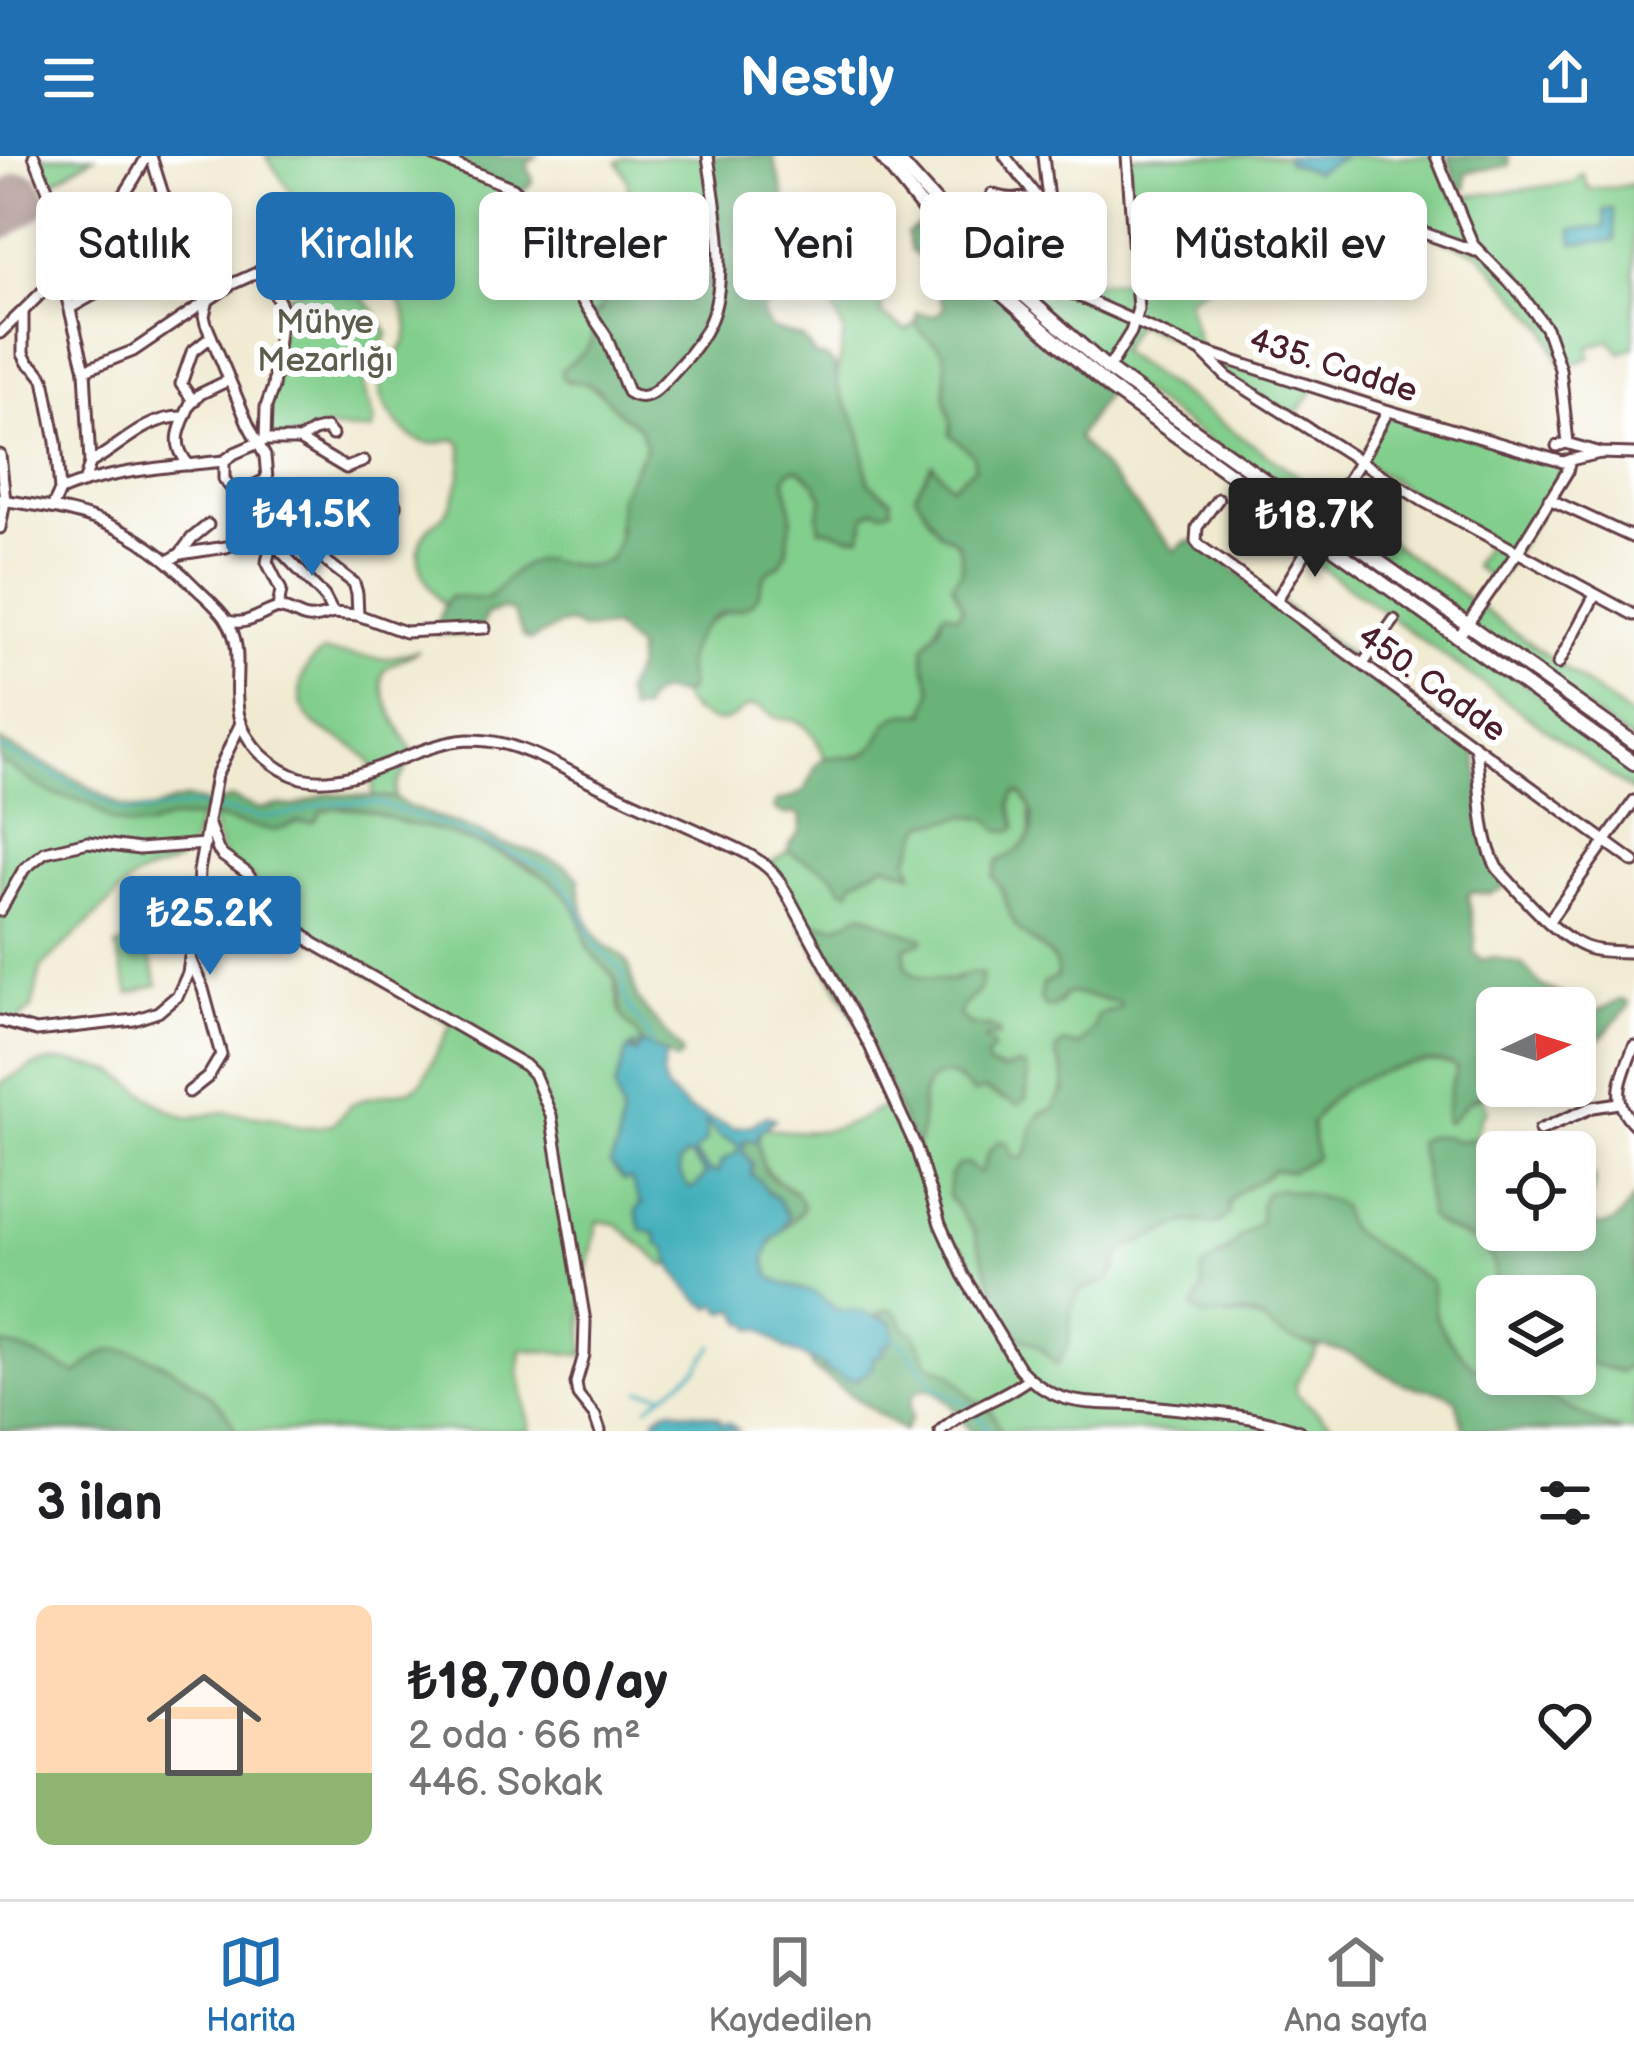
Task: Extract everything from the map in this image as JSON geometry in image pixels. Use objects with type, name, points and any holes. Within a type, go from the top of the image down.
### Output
[{"type":"main road","points":[[880,156],[954,247],[1076,360],[1141,411],[1320,528]]},
{"type":"main road","points":[[894,156],[1000,274],[1108,369],[1320,528],[1634,743]]},
{"type":"main road","points":[[1464,630],[1634,763]]},
{"type":"street","points":[[34,156],[49,192]]},
{"type":"street","points":[[126,192],[149,156]]},
{"type":"street","points":[[149,156],[162,192]]},
{"type":"street","points":[[434,156],[514,188],[536,209],[582,300],[606,336],[628,392],[642,398],[685,359],[715,310],[719,268],[708,156]]},
{"type":"street","points":[[1043,156],[1044,192]]},
{"type":"street","points":[[1108,369],[1135,323],[1138,300],[1127,156]]},
{"type":"street","points":[[1436,156],[1473,245],[1540,317],[1560,369],[1564,418],[1567,472],[1464,630]]},
{"type":"street","points":[[1009,157],[1032,190],[1045,173]]},
{"type":"street","points":[[1427,234],[1479,253]]},
{"type":"street","points":[[0,333],[36,298]]},
{"type":"street","points":[[68,300],[85,370],[90,464],[85,480]]},
{"type":"street","points":[[70,308],[84,300]]},
{"type":"street","points":[[208,300],[204,316],[248,424],[262,442]]},
{"type":"street","points":[[85,370],[133,351],[208,300]]},
{"type":"street","points":[[278,300],[273,387],[262,442],[267,479],[286,509]]},
{"type":"street","name":"435. Cadde","points":[[1086,300],[1199,350],[1520,449],[1634,454]]},
{"type":"street","points":[[22,312],[23,354],[44,379],[56,442],[59,491],[52,508]]},
{"type":"street","points":[[192,403],[182,386],[183,376],[192,352],[212,337]]},
{"type":"street","points":[[1199,350],[1227,377],[1423,501],[1633,612]]},
{"type":"street","points":[[190,465],[179,450],[182,417],[200,394],[229,380]]},
{"type":"street","points":[[1276,601],[1388,411]]},
{"type":"street","points":[[90,464],[137,430],[182,417]]},
{"type":"street","points":[[59,491],[114,473],[224,461],[262,442],[299,440],[321,428],[332,435]]},
{"type":"street","points":[[299,440],[341,466],[364,460]]},
{"type":"street","points":[[0,455],[0,528]]},
{"type":"street","points":[[224,461],[227,485],[240,490],[267,479]]},
{"type":"street","points":[[240,490],[246,540]]},
{"type":"street","name":"450. Cadde","points":[[1218,499],[1197,527],[1200,546],[1634,862]]},
{"type":"street","points":[[1549,499],[1634,538]]},
{"type":"street","points":[[278,608],[281,590],[267,562],[272,518],[286,509],[394,500],[396,508],[374,539]]},
{"type":"street","points":[[3,501],[52,508],[122,528],[168,560],[227,621],[236,660],[240,725],[264,757],[282,770],[302,778],[349,776],[441,744],[464,740],[502,743],[766,866],[788,896],[870,1046],[916,1147],[940,1224],[963,1275],[1028,1378],[1042,1390],[1072,1402],[1180,1409],[1299,1431]]},
{"type":"street","points":[[180,554],[208,525]]},
{"type":"street","points":[[271,536],[324,596],[333,613]]},
{"type":"street","points":[[168,560],[271,536],[310,540],[328,563],[354,583],[354,615],[347,629]]},
{"type":"street","points":[[1558,664],[1595,595]]},
{"type":"street","points":[[227,621],[251,621],[278,608],[312,619],[333,613],[354,615],[404,632],[485,628]]},
{"type":"street","points":[[1364,664],[1394,620]]},
{"type":"street","points":[[0,1021],[36,1031],[134,1020],[158,1012],[178,994],[188,973],[216,776],[240,725]]},
{"type":"street","points":[[1475,746],[1492,857],[1510,883],[1564,935],[1586,947],[1634,952]]},
{"type":"street","points":[[1549,921],[1634,801]]},
{"type":"street","points":[[209,825],[223,856],[247,873],[270,906],[313,943],[534,1074],[550,1115],[582,1294],[586,1340],[576,1383],[578,1395],[600,1431]]},
{"type":"street","points":[[0,911],[24,869],[45,852],[88,842],[140,849],[205,844]]},
{"type":"street","points":[[188,1092],[208,1077],[221,1055],[190,958]]},
{"type":"street","points":[[1634,1046],[1619,1091],[1621,1110],[1634,1124]]},
{"type":"street","points":[[1540,1130],[1593,1107],[1619,1103]]},
{"type":"street","points":[[940,1431],[964,1412],[1017,1388],[1028,1378]]},
{"type":"green space","points":[[34,156],[94,156],[47,186]]},
{"type":"green space","points":[[266,156],[450,156],[451,162],[500,181],[514,192],[479,192],[479,300],[604,300],[593,317],[589,345],[569,363],[567,382],[584,383],[597,391],[640,427],[645,439],[646,446],[619,497],[618,541],[610,559],[591,567],[560,564],[520,571],[481,600],[455,597],[444,605],[437,597],[421,569],[419,549],[455,494],[462,445],[456,439],[428,443],[410,435],[383,399],[380,379],[406,340],[406,316],[398,300],[455,300],[455,192],[290,191]]},
{"type":"green space","points":[[450,156],[537,156],[527,164],[533,181],[522,192],[450,162]]},
{"type":"green space","points":[[708,156],[717,245],[709,278],[709,192],[627,192],[625,174],[617,162]]},
{"type":"green space","points":[[708,156],[773,156],[783,192],[733,192],[733,300],[767,300],[762,315],[771,329],[803,338],[815,356],[835,366],[841,394],[860,433],[869,483],[891,499],[892,509],[875,509],[865,516],[861,536],[820,529],[823,498],[815,483],[798,469],[791,470],[785,477],[792,516],[779,566],[763,577],[753,602],[717,615],[699,632],[686,664],[689,691],[655,694],[643,710],[630,713],[624,692],[636,669],[637,650],[614,628],[582,630],[569,623],[531,640],[524,637],[513,612],[502,609],[486,615],[482,627],[466,635],[437,634],[450,597],[487,599],[514,572],[534,561],[586,566],[610,559],[618,541],[619,497],[646,447],[639,426],[589,384],[562,379],[561,370],[590,344],[593,317],[603,300],[709,300],[717,231]]},
{"type":"green space","points":[[1127,156],[1436,156],[1454,198],[1572,183],[1582,173],[1589,189],[1634,185],[1634,347],[1621,353],[1610,340],[1589,347],[1591,357],[1574,364],[1560,363],[1546,328],[1479,253],[1427,234],[1427,192],[1131,192],[1131,206]]},
{"type":"green space","points":[[1448,156],[1508,156],[1509,166],[1466,172],[1466,189],[1458,188]]},
{"type":"green space","points":[[920,226],[920,256],[911,251],[907,234]]},
{"type":"green space","points":[[1131,280],[1131,300],[1187,300],[1200,350],[1136,323],[1119,351],[1634,719],[1634,743],[1108,369],[1029,300],[1107,300],[1107,281]]},
{"type":"green space","name":"Mühye Mezarlığı","points":[[364,300],[373,309],[388,334],[364,375],[372,431],[321,428],[306,436],[265,440],[280,303]]},
{"type":"green space","points":[[831,300],[874,300],[883,307],[881,314],[907,331],[916,322],[945,356],[950,434],[973,455],[975,467],[951,486],[932,464],[915,494],[931,521],[959,544],[963,571],[952,584],[962,602],[960,614],[940,618],[927,650],[925,666],[932,690],[928,707],[916,717],[884,728],[868,751],[825,758],[801,723],[752,706],[727,720],[711,720],[690,708],[680,695],[685,694],[688,654],[700,627],[759,593],[764,576],[779,566],[786,553],[792,516],[785,477],[791,470],[798,469],[815,483],[823,498],[820,529],[840,532],[864,526],[865,516],[891,499],[869,483],[860,433],[836,384],[844,333]]},
{"type":"green space","points":[[941,300],[1013,300],[1110,388],[1077,438],[1175,551],[1185,542],[1196,541],[1475,746],[1488,844],[1510,883],[1492,893],[1472,891],[1468,895],[1474,953],[1482,960],[1493,957],[1523,965],[1544,987],[1476,987],[1476,1098],[1448,1123],[1450,1088],[1457,1068],[1431,1062],[1378,1073],[1336,1094],[1311,1124],[1316,1158],[1291,1171],[1272,1170],[1234,1196],[1228,1203],[1229,1215],[1213,1225],[1187,1222],[1129,1247],[1120,1255],[1110,1279],[1080,1291],[1071,1310],[1069,1343],[1057,1366],[1009,1325],[974,1231],[948,1196],[950,1175],[958,1165],[969,1164],[981,1172],[989,1151],[999,1141],[1007,1143],[1013,1157],[1024,1158],[1034,1123],[1054,1109],[1065,1091],[1056,1049],[1064,1043],[1079,1046],[1094,1029],[1097,1017],[1120,1008],[1119,1002],[1071,993],[1052,1008],[1040,1001],[1043,984],[1057,977],[1057,969],[1045,951],[1015,925],[993,877],[998,861],[1019,850],[1031,834],[1029,804],[1021,793],[1015,793],[1011,806],[1016,827],[1012,831],[998,830],[989,819],[976,816],[929,822],[908,859],[913,874],[885,864],[853,881],[850,891],[841,888],[826,870],[789,851],[800,832],[801,817],[785,815],[774,806],[800,794],[823,759],[861,756],[892,719],[926,713],[932,689],[924,647],[943,613],[957,616],[963,608],[952,584],[962,571],[959,546],[939,532],[915,494],[933,464],[951,486],[975,467],[973,455],[950,434],[944,354],[916,320],[917,313],[935,314],[944,307]]},
{"type":"green space","points":[[1200,350],[1316,388],[1293,418],[1227,377]]},
{"type":"green space","points":[[1388,411],[1557,459],[1557,484],[1496,583],[1473,566],[1490,540],[1360,461]]},
{"type":"green space","points":[[1318,534],[1634,763],[1634,793],[1304,555]]},
{"type":"green space","points":[[419,650],[387,668],[382,677],[386,699],[413,753],[395,798],[372,796],[370,762],[358,749],[313,722],[301,700],[302,678],[323,652],[385,659]]},
{"type":"green space","points":[[0,741],[130,809],[148,810],[188,799],[210,805],[232,798],[258,809],[296,806],[327,794],[395,798],[566,866],[579,878],[584,911],[595,933],[627,962],[639,1001],[682,1052],[681,1057],[676,1061],[641,1043],[621,1014],[616,981],[592,953],[574,906],[547,878],[509,856],[448,833],[353,808],[322,811],[312,823],[298,822],[275,831],[215,818],[169,819],[149,827],[130,827],[110,820],[88,803],[50,793],[0,761]]},
{"type":"green space","points":[[0,761],[50,793],[88,803],[110,820],[149,827],[169,819],[199,819],[184,856],[129,883],[41,968],[32,1008],[13,1024],[0,1021]]},
{"type":"green space","points":[[1015,793],[1021,793],[1030,804],[1031,836],[993,877],[1012,918],[1056,965],[1059,973],[1053,979],[1059,1004],[1071,993],[1119,1002],[1120,1009],[1097,1018],[1079,1046],[1064,1043],[1056,1056],[1064,1072],[1063,1089],[1054,1109],[1041,1112],[1024,1158],[1013,1157],[1007,1143],[989,1151],[981,1172],[969,1164],[950,1175],[950,1200],[974,1231],[996,1297],[1019,1336],[1039,1346],[1056,1365],[1080,1291],[1103,1283],[1129,1247],[1187,1222],[1218,1223],[1242,1189],[1272,1170],[1291,1171],[1315,1158],[1311,1124],[1346,1087],[1395,1068],[1446,1063],[1457,1068],[1447,1117],[1476,1098],[1476,1107],[1487,1111],[1475,1139],[1443,1136],[1418,1142],[1429,1217],[1476,1242],[1476,1251],[1486,1251],[1493,1261],[1495,1275],[1476,1275],[1476,1368],[1447,1338],[1435,1316],[1430,1282],[1353,1232],[1329,1209],[1280,1189],[1261,1202],[1260,1222],[1217,1256],[1228,1317],[1252,1318],[1318,1349],[1296,1383],[1296,1393],[1339,1431],[1001,1431],[989,1407],[973,1399],[951,1373],[929,1364],[898,1315],[886,1310],[872,1317],[840,1310],[768,1273],[764,1265],[770,1245],[801,1213],[795,1191],[769,1173],[759,1157],[763,1127],[799,1132],[835,1128],[894,1102],[921,1099],[929,1080],[945,1074],[973,1092],[985,1090],[1003,1100],[1027,1092],[1027,1075],[988,1066],[986,1057],[992,1045],[984,1040],[993,1037],[990,1026],[961,1020],[962,1008],[979,992],[961,975],[945,980],[914,974],[907,967],[906,947],[918,943],[869,915],[860,913],[837,925],[801,923],[767,866],[789,851],[826,870],[841,888],[885,864],[909,873],[913,869],[908,860],[929,821],[973,816],[989,819],[999,830],[1016,827],[1010,802]]},
{"type":"green space","points":[[331,808],[371,810],[438,830],[550,879],[576,908],[588,947],[614,978],[620,1012],[642,1039],[638,1051],[627,1051],[615,1087],[622,1114],[612,1167],[624,1180],[631,1178],[644,1204],[637,1210],[641,1229],[656,1234],[658,1244],[667,1249],[670,1265],[665,1266],[617,1224],[598,1221],[582,1293],[584,1355],[521,1349],[519,1373],[530,1431],[236,1431],[221,1406],[165,1364],[97,1357],[77,1374],[0,1344],[3,1082],[33,1066],[71,1062],[114,1071],[167,1109],[188,1118],[224,1112],[318,1127],[334,1123],[352,1104],[410,1090],[422,1082],[451,1024],[291,926],[253,879],[223,856],[210,818],[279,828],[314,820]]},
{"type":"green space","points":[[860,913],[922,937],[923,941],[906,947],[905,961],[914,974],[951,981],[968,973],[982,974],[980,987],[959,1015],[968,1024],[998,1030],[999,1036],[984,1040],[993,1050],[986,1057],[988,1066],[1001,1071],[1024,1066],[1026,1099],[1018,1105],[985,1090],[973,1093],[953,1077],[939,1076],[925,1087],[916,1147],[870,1046],[801,923],[837,925]]},
{"type":"green space","points":[[145,939],[158,985],[129,994],[116,947]]},
{"type":"green space","points":[[1621,1000],[1629,1003],[1596,1042],[1596,1011]]},
{"type":"green space","points":[[705,1120],[716,1134],[738,1143],[737,1152],[723,1161],[718,1172],[710,1172],[694,1153],[707,1139]]},
{"type":"green space","points":[[1427,1136],[1476,1140],[1476,1242],[1429,1217],[1417,1142]]},
{"type":"green space","points":[[745,1139],[758,1141],[766,1172],[796,1194],[804,1208],[781,1232],[787,1214],[751,1176],[752,1162],[743,1153]]},
{"type":"green space","points":[[689,1155],[706,1175],[694,1188],[680,1174],[679,1162]]},
{"type":"green space","points":[[1280,1189],[1335,1203],[1342,1207],[1353,1232],[1431,1282],[1435,1316],[1447,1338],[1476,1368],[1476,1395],[1542,1395],[1621,1431],[1464,1431],[1456,1400],[1443,1393],[1402,1383],[1350,1354],[1291,1340],[1262,1319],[1243,1314],[1205,1317],[1193,1308],[1202,1290],[1202,1269],[1260,1222],[1266,1192]]},
{"type":"green space","points":[[1634,1198],[1634,1362],[1620,1372],[1596,1365],[1596,1275],[1495,1275],[1487,1252],[1596,1251],[1596,1225],[1614,1221]]},
{"type":"green space","points":[[891,1309],[905,1329],[914,1333],[929,1364],[951,1373],[973,1399],[989,1407],[1001,1431],[971,1431],[948,1403],[926,1389],[913,1395],[912,1417],[904,1431],[812,1368],[810,1361],[846,1380],[859,1379],[872,1367],[874,1356],[884,1354],[883,1346],[888,1346],[892,1322],[872,1317]]},
{"type":"green space","points":[[0,1344],[77,1374],[109,1351],[137,1353],[199,1387],[221,1406],[236,1431],[0,1431]]},
{"type":"green space","points":[[1596,1357],[1628,1368],[1634,1362],[1634,1431],[1607,1427],[1542,1395],[1596,1395]]},
{"type":"water","points":[[1287,156],[1345,156],[1315,172],[1287,162]]},
{"type":"water","points":[[1613,209],[1615,241],[1573,244],[1572,230],[1605,227],[1604,210]]},
{"type":"water","points":[[641,1043],[666,1054],[662,1075],[666,1089],[689,1110],[734,1128],[752,1125],[767,1115],[775,1119],[759,1132],[758,1141],[743,1142],[743,1153],[752,1163],[751,1175],[776,1197],[788,1217],[765,1259],[770,1276],[816,1293],[837,1310],[892,1322],[894,1336],[882,1347],[884,1354],[874,1356],[872,1367],[860,1378],[846,1380],[786,1349],[762,1329],[744,1323],[736,1309],[724,1312],[717,1304],[711,1308],[677,1274],[656,1234],[641,1229],[636,1211],[644,1204],[631,1179],[624,1180],[610,1164],[622,1114],[615,1087],[627,1051],[633,1046],[631,1052],[636,1053]],"holes":[[[706,1122],[720,1137],[738,1144],[737,1152],[721,1162],[718,1172],[710,1172],[694,1153],[706,1142]],[[685,1156],[693,1157],[706,1175],[693,1188],[680,1174],[679,1163]]]},
{"type":"water","points":[[675,1409],[719,1418],[739,1431],[653,1431],[656,1417]]},
{"type":"waterway","points":[[0,749],[121,811],[204,807]]},
{"type":"waterway","points":[[216,809],[263,818],[326,803],[375,802],[452,828],[554,872],[574,898],[595,944],[623,972],[627,1003],[652,1047]]},
{"type":"waterway","points":[[894,1336],[937,1389],[970,1406]]},
{"type":"waterway","points":[[648,1407],[698,1368],[713,1346]]},
{"type":"waterway","points":[[641,1391],[661,1393]]},
{"type":"waterway","points":[[976,1413],[990,1431]]},
{"type":"runway","points":[[0,209],[22,193],[27,201],[0,219]]}]
